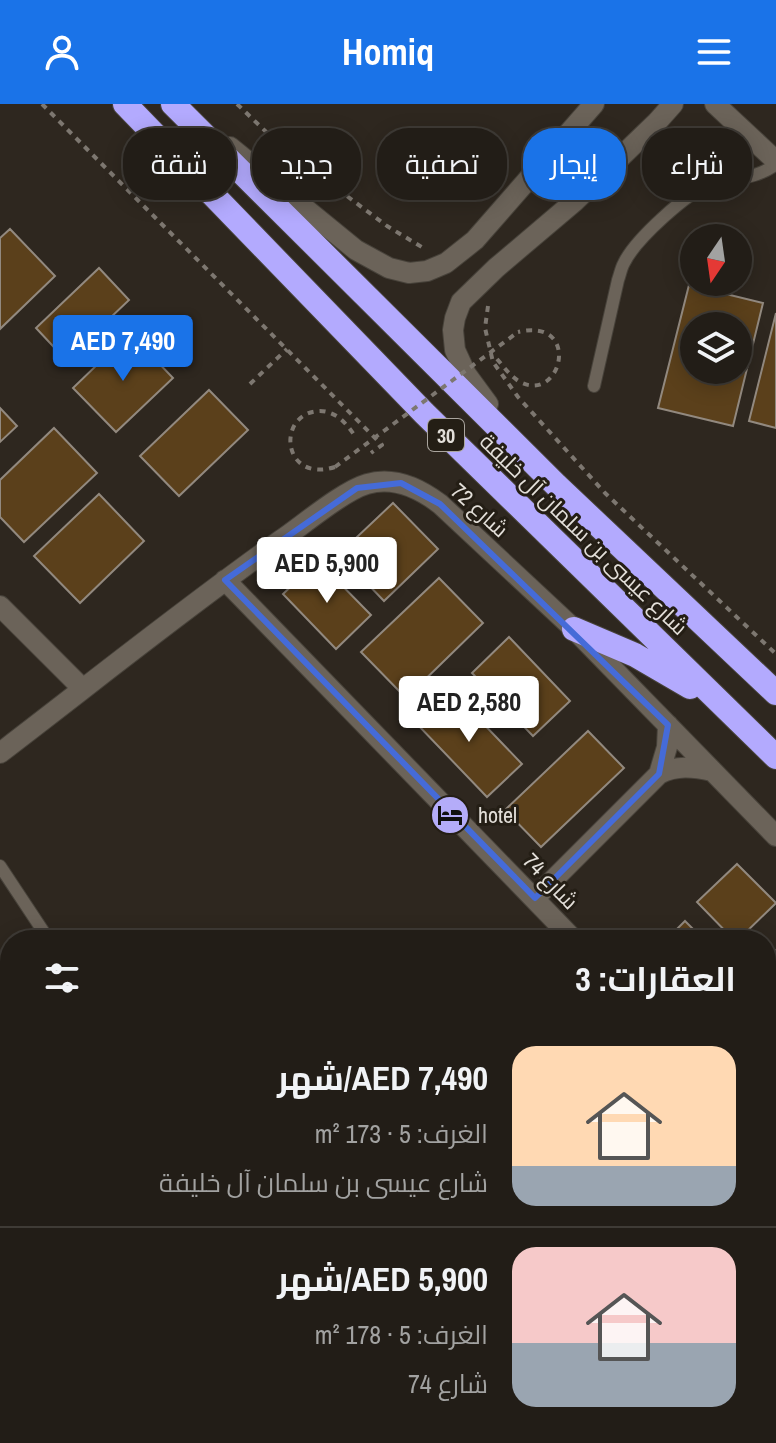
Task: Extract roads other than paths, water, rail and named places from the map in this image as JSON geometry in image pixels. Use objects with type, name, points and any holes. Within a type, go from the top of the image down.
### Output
[{"type":"highway","name":"شارع عيسى بن سلمان آل خليفة","points":[[125,104],[424,413],[776,757]]},
{"type":"highway","name":"شارع عيسى بن سلمان آل خليفة","points":[[175,104],[556,485],[776,693]]},
{"type":"highway","points":[[574,629],[635,655],[723,706]]},
{"type":"street","points":[[175,104],[356,250],[379,264],[399,271],[418,272],[456,256],[475,240],[523,185]]},
{"type":"street","points":[[573,128],[594,104]]},
{"type":"street","points":[[626,152],[673,104]]},
{"type":"street","points":[[715,104],[776,162]]},
{"type":"street","points":[[556,485],[474,387],[453,340],[455,318],[461,302],[576,200]]},
{"type":"street","name":"شارع 72","points":[[0,753],[225,580],[357,488],[388,481],[412,487],[440,504],[574,629],[776,836]]},
{"type":"street","name":"شارع 74","points":[[225,580],[565,930]]},
{"type":"street","points":[[0,606],[83,689]]},
{"type":"street","points":[[659,774],[665,756],[668,725]]},
{"type":"street","points":[[535,898],[659,774],[682,768],[712,771]]},
{"type":"lane","points":[[594,386],[618,280],[623,263],[631,252],[693,193],[707,185],[759,174],[776,162]]},
{"type":"lane","points":[[0,866],[42,930]]},
{"type":"place","name":"hotel","points":[[450,815]]}]
